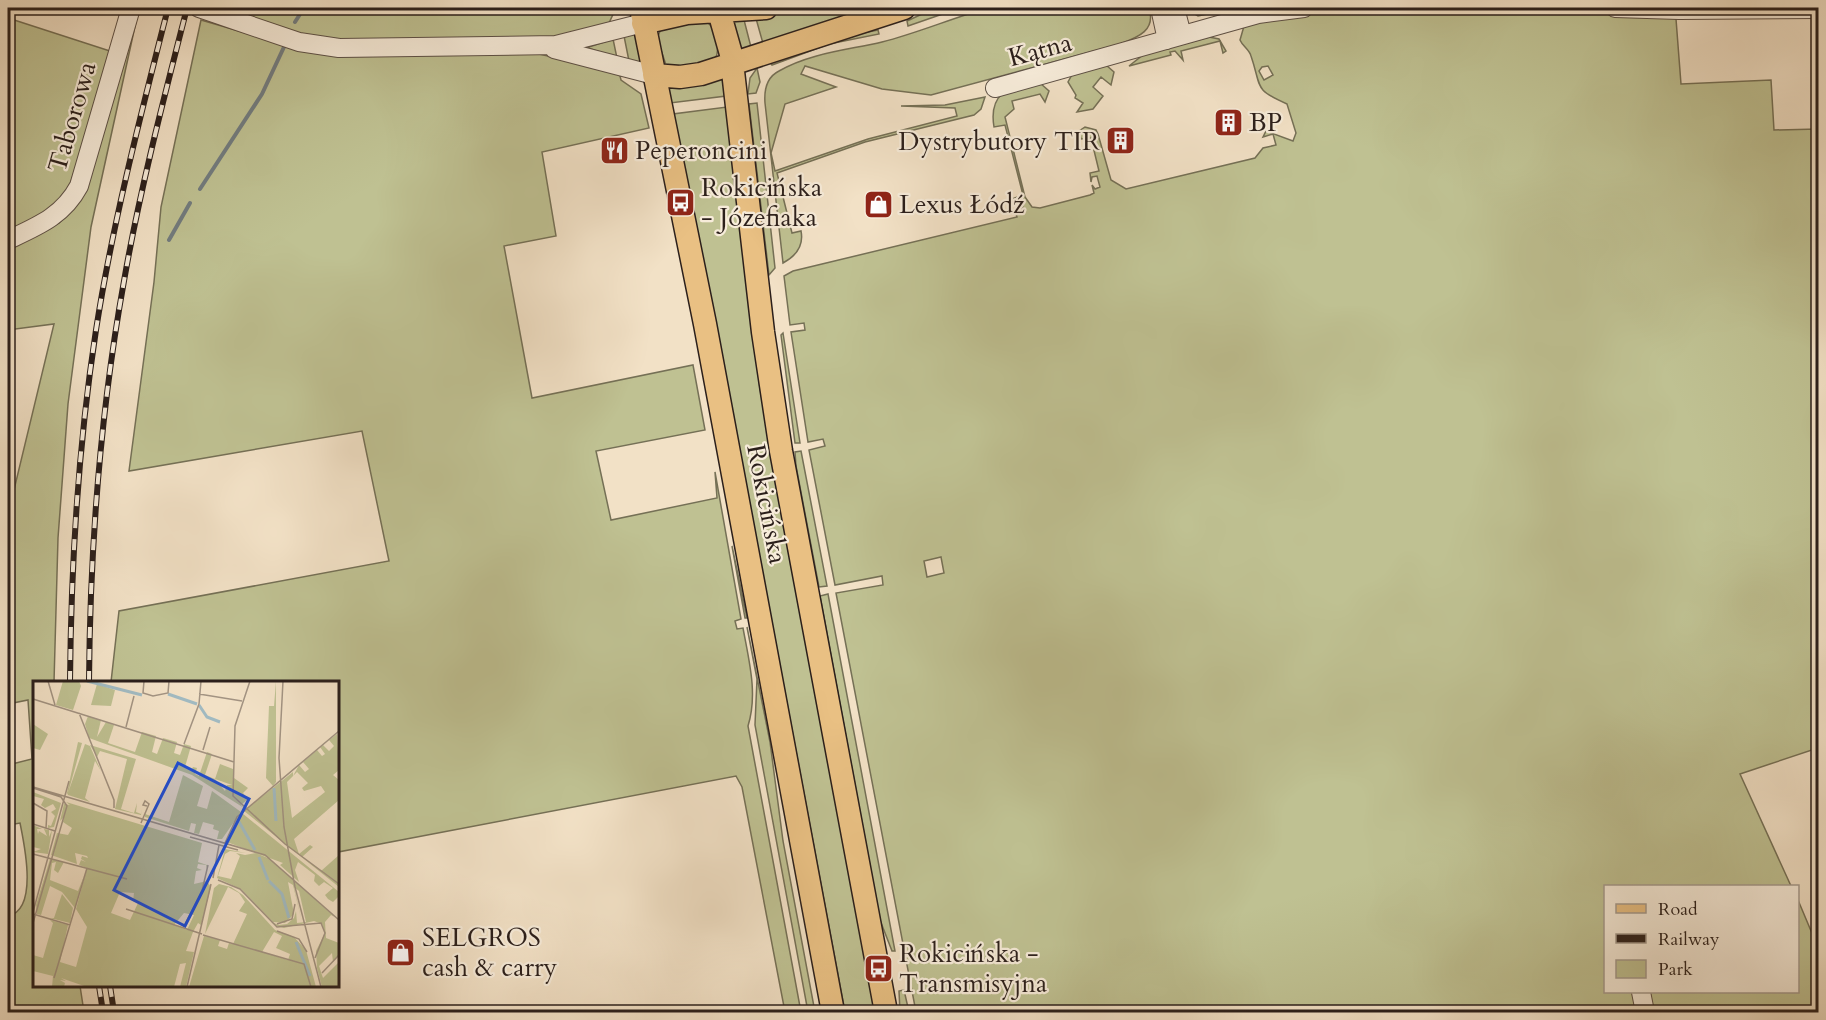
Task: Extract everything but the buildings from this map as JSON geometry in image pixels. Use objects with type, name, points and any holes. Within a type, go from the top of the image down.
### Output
[{"type":"main road","points":[[642,15],[674,15],[719,9],[766,8]]},
{"type":"main road","points":[[654,75],[690,76],[732,65],[904,8]]},
{"type":"main road","name":"Rokicińska","points":[[719,9],[732,65],[771,388],[886,1012]]},
{"type":"main road","name":"Rokicińska","points":[[642,15],[703,313],[833,1012]]},
{"type":"street","name":"Taborowa","points":[[8,240],[55,217],[68,205],[80,186],[130,8]]},
{"type":"street","points":[[199,8],[287,38],[319,46],[531,46],[572,42],[642,15]]},
{"type":"street","points":[[1160,8],[1175,38]]},
{"type":"street","points":[[1175,8],[1175,38]]},
{"type":"street","name":"Kątna","points":[[995,88],[1268,11],[1304,8]]},
{"type":"street","points":[[1615,8],[1818,9]]},
{"type":"street","points":[[531,46],[566,51],[654,75]]},
{"type":"street","points":[[1641,993],[1645,1012]]},
{"type":"green space","points":[[139,8],[91,227],[68,404],[58,538],[54,681],[33,681],[33,987],[80,987],[84,1012],[8,1012],[8,916],[18,911],[24,902],[27,875],[20,823],[8,825],[8,765],[32,759],[28,700],[8,704],[8,496],[13,494],[54,324],[8,330],[8,245],[59,223],[77,205]]},
{"type":"green space","points":[[216,8],[616,8],[608,25],[559,37],[320,41]]},
{"type":"green space","points":[[835,8],[878,8],[764,47],[755,15]]},
{"type":"green space","points":[[935,8],[960,8],[908,26],[907,21]]},
{"type":"green space","points":[[988,8],[1149,8],[1151,16],[1148,27],[1134,39],[931,95],[882,89],[805,66],[801,74],[836,87],[785,104],[771,153],[775,171],[868,139],[957,116],[955,108],[901,106],[945,105],[985,97],[981,109],[974,115],[865,142],[777,173],[792,233],[801,231],[802,236],[798,250],[783,263],[765,103],[769,80],[779,71],[803,60],[882,42]]},
{"type":"green space","points":[[1185,8],[1237,8],[1198,16]]},
{"type":"green space","points":[[1525,8],[1667,15],[1676,19],[1681,84],[1771,80],[1774,130],[1818,129],[1818,748],[1740,774],[1791,885],[1604,885],[1604,993],[1799,993],[1799,902],[1814,938],[1818,938],[1818,1012],[916,1012],[836,593],[883,585],[882,576],[835,585],[809,450],[825,446],[823,439],[808,442],[791,332],[805,330],[804,323],[790,325],[784,276],[793,271],[1017,217],[1015,210],[1023,208],[1021,198],[1012,199],[1023,195],[1005,125],[994,127],[994,109],[1002,94],[1040,83],[1049,91],[1045,102],[1040,94],[1012,101],[1014,109],[1005,117],[1025,197],[1032,207],[1040,208],[1090,195],[1094,193],[1092,185],[1095,189],[1100,187],[1097,176],[1092,177],[1091,182],[1090,173],[1099,171],[1091,138],[1081,139],[1079,131],[1085,127],[1096,130],[1098,134],[1111,180],[1126,189],[1255,158],[1263,148],[1276,145],[1273,134],[1263,137],[1266,131],[1293,141],[1296,133],[1287,104],[1269,95],[1260,86],[1250,54],[1240,40],[1244,26],[1285,16],[1348,10]],"holes":[[[1268,66],[1273,75],[1264,80],[1259,71],[1262,67]],[[941,557],[944,573],[927,577],[924,561]]]},
{"type":"green space","points":[[743,16],[752,51],[740,55],[727,19]]},
{"type":"green space","points":[[8,18],[113,52],[65,200],[8,233]]},
{"type":"green space","points":[[201,20],[312,52],[539,54],[619,72],[621,80],[641,94],[649,128],[542,152],[556,236],[504,246],[532,398],[693,365],[705,430],[596,451],[611,520],[717,498],[715,472],[741,619],[735,621],[737,629],[743,628],[750,665],[752,702],[748,726],[801,1012],[785,1012],[742,787],[736,776],[339,852],[339,681],[111,681],[119,611],[389,561],[362,431],[129,471],[154,282],[161,207]]},
{"type":"green space","points":[[707,22],[717,39],[718,50],[715,59],[694,68],[666,65],[657,38],[662,27]]},
{"type":"green space","points":[[878,30],[879,34],[829,44],[772,65],[769,61],[838,38]]},
{"type":"green space","points":[[637,32],[646,64],[629,61],[624,36]]},
{"type":"green space","points":[[1209,37],[1219,39],[1226,51],[1223,53],[1220,41],[1181,51],[1183,60],[1175,51],[1170,52],[1171,55],[1129,66],[1143,55]]},
{"type":"green space","points":[[613,39],[617,58],[588,48],[589,47]]},
{"type":"green space","points":[[1106,65],[1114,72],[1111,85],[1101,77],[1093,87],[1103,96],[1093,109],[1077,112],[1083,103],[1075,98],[1076,95],[1068,82],[1073,73]]},
{"type":"green space","points":[[757,68],[760,82],[756,93],[748,94],[750,78]]},
{"type":"green space","points":[[723,78],[726,96],[670,103],[668,85]]},
{"type":"green space","points":[[757,103],[775,268],[769,275],[749,104]]},
{"type":"green space","points":[[727,107],[760,389],[875,1012],[845,1012],[711,299],[673,114]]},
{"type":"green space","points":[[783,333],[800,443],[795,443],[781,335]]},
{"type":"green space","points":[[801,451],[827,586],[819,587],[796,466],[795,452]]},
{"type":"green space","points":[[732,546],[747,618],[745,618]]},
{"type":"green space","points":[[828,594],[895,951],[892,951],[880,920],[820,596]]},
{"type":"green space","points":[[747,627],[770,742],[783,841],[815,1012],[808,1012],[755,725],[757,679]]},
{"type":"green space","points":[[904,990],[909,1012],[900,1012],[899,991]]},
{"type":"waterway","points":[[295,22],[304,8]]},
{"type":"waterway","points":[[200,189],[262,94],[284,47]]},
{"type":"waterway","points":[[169,240],[190,203]]},
{"type":"railway","points":[[70,681],[77,506],[84,418],[96,330],[119,208],[168,8]]},
{"type":"railway","points":[[89,681],[94,531],[103,431],[116,331],[130,247],[145,178],[187,8]]},
{"type":"railway","points":[[99,987],[103,1012]]},
{"type":"railway","points":[[110,987],[114,1012]]},
{"type":"place","name":"BP","points":[[1228,122]]},
{"type":"place","name":"Dystrybutory TIR","points":[[1121,141]]},
{"type":"place","name":"Peperoncini","points":[[614,150]]},
{"type":"place","name":"Rokicińska - Józefiaka","points":[[680,202]]},
{"type":"place","name":"Lexus Łódź","points":[[878,204]]},
{"type":"place","name":"SELGROS cash & carry","points":[[401,952]]},
{"type":"place","name":"Rokicińska - Transmisyjna","points":[[878,968]]}]
